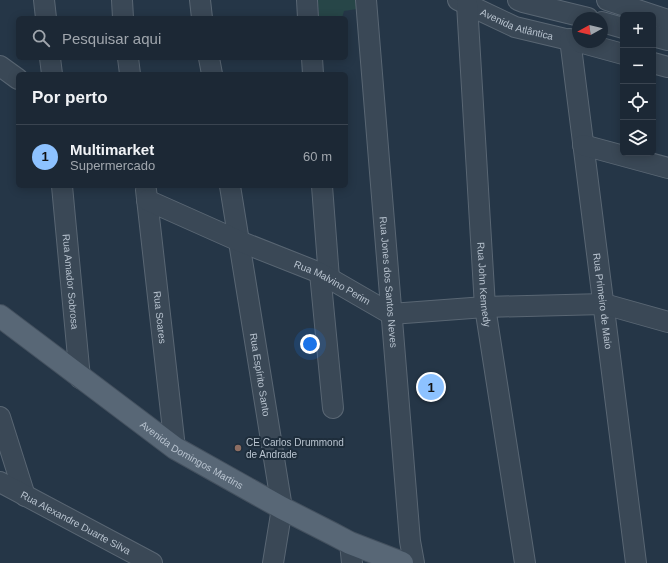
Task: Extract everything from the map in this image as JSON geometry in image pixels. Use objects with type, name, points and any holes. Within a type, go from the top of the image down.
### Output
[{"type":"main road","name":"Avenida Domingos Martins","points":[[0,316],[80,378],[175,448],[282,508],[351,553],[402,563]]},
{"type":"street","points":[[44,0],[46,16]]},
{"type":"street","points":[[122,0],[123,16]]},
{"type":"street","points":[[200,0],[202,16]]},
{"type":"street","points":[[307,0],[308,16]]},
{"type":"street","name":"Rua Jones dos Santos Neves","points":[[366,0],[410,541],[414,563]]},
{"type":"street","points":[[518,0],[572,14]]},
{"type":"street","points":[[607,0],[668,20]]},
{"type":"street","name":"Avenida Atlântica","points":[[462,2],[515,27],[572,40]]},
{"type":"street","name":"Rua John Kennedy","points":[[462,2],[485,307],[525,563]]},
{"type":"street","points":[[608,24],[620,27]]},
{"type":"street","points":[[656,37],[668,40]]},
{"type":"street","name":"Rua Primeiro de Maio","points":[[576,48],[583,145],[636,563]]},
{"type":"street","name":"Avenida Atlântica","points":[[601,48],[620,53]]},
{"type":"street","points":[[50,60],[52,72]]},
{"type":"street","points":[[128,60],[130,72]]},
{"type":"street","points":[[209,60],[212,72]]},
{"type":"street","points":[[312,60],[313,72]]},
{"type":"street","points":[[656,64],[668,67]]},
{"type":"street","points":[[0,66],[16,77]]},
{"type":"street","points":[[583,145],[668,168]]},
{"type":"street","name":"Rua Amador Sobrosa","points":[[62,188],[80,378]]},
{"type":"street","name":"Rua Espírito Santo","points":[[230,188],[282,508],[273,563]]},
{"type":"street","points":[[322,188],[325,275],[334,408]]},
{"type":"street","name":"Rua Malvino Perim","points":[[146,193],[239,241],[325,275],[391,314]]},
{"type":"street","name":"Rua Soares","points":[[146,193],[175,448]]},
{"type":"street","points":[[391,314],[485,307],[604,304],[667,318]]},
{"type":"street","points":[[0,417],[25,496]]},
{"type":"street","name":"Rua Alexandre Duarte Silva","points":[[0,482],[152,563]]},
{"type":"green space","points":[[318,0],[356,0],[357,9],[344,11],[343,16],[319,16]]},
{"type":"place","name":"Multimarket","points":[[431,387]]},
{"type":"place","name":"CE Carlos Drummond de Andrade","points":[[238,448]]}]
